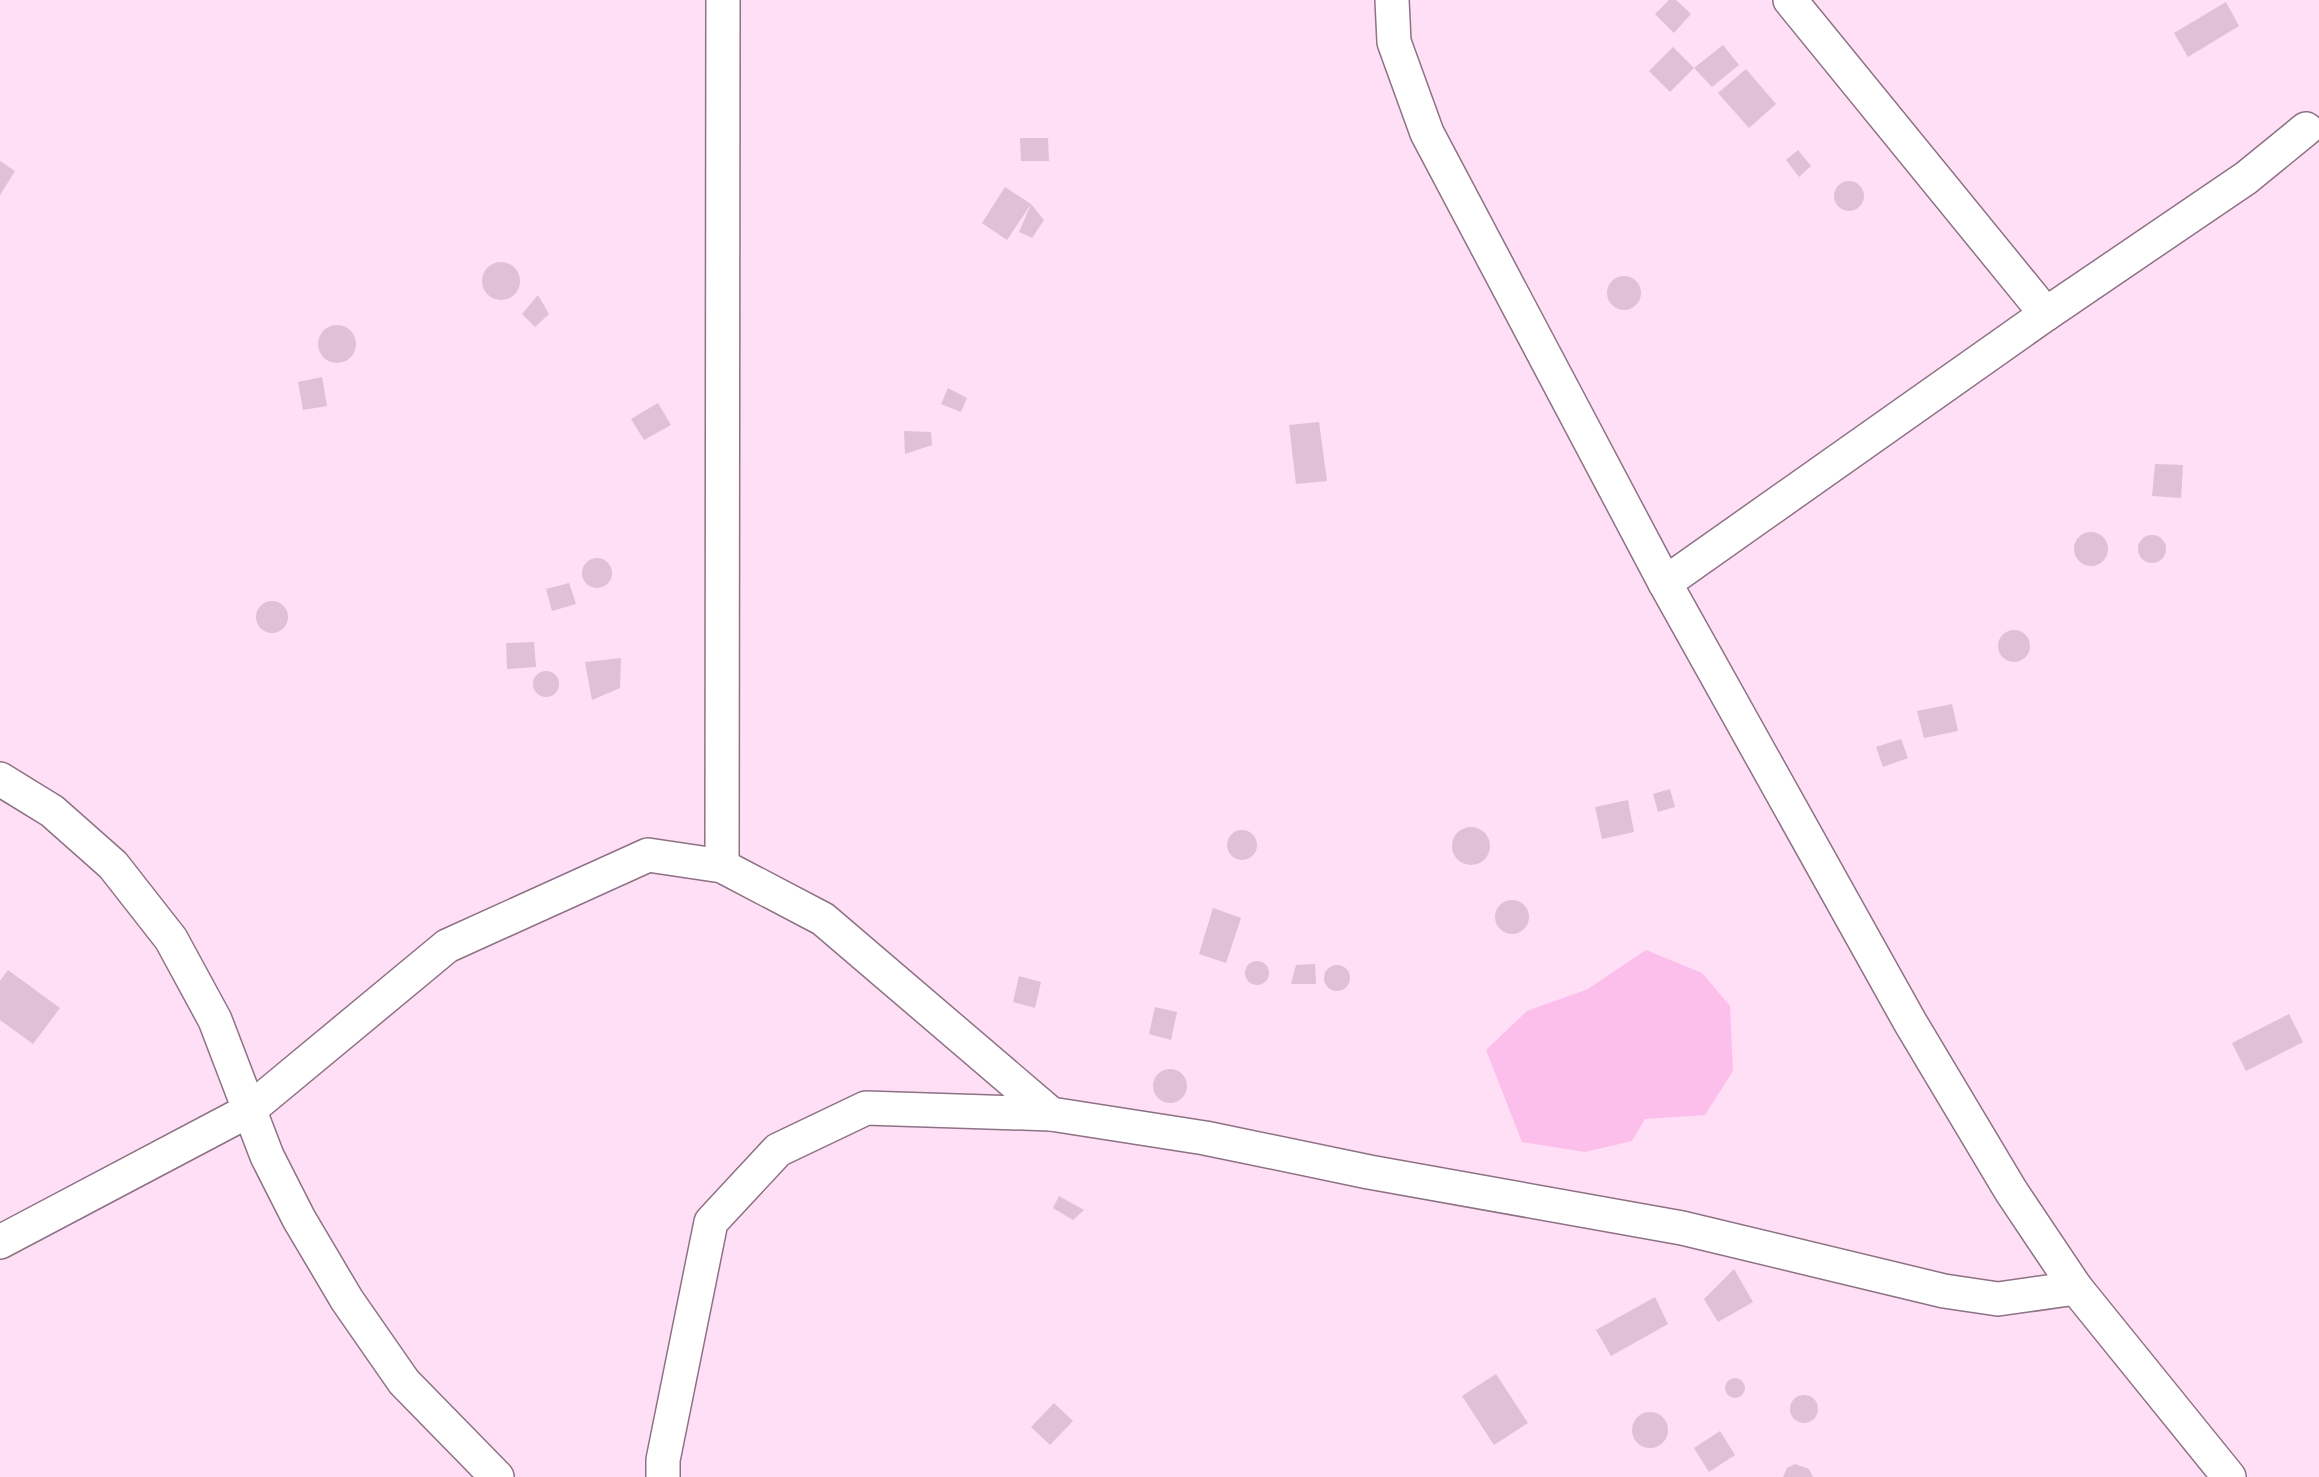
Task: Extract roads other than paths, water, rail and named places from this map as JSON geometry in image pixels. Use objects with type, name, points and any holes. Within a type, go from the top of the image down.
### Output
[{"type":"street","points":[[722,866],[723,0]]},
{"type":"street","points":[[1392,0],[1394,42],[1427,133],[1665,583],[1910,1022],[2011,1191],[2076,1288],[2229,1477]]},
{"type":"street","points":[[1790,0],[2046,314]]},
{"type":"street","points":[[1665,583],[2046,314],[2246,178],[2315,134]]},
{"type":"street","points":[[0,779],[52,811],[113,865],[171,939],[215,1020],[248,1111],[299,1220],[347,1300],[404,1382],[497,1477]]},
{"type":"street","points":[[0,1242],[248,1111],[447,946],[648,855],[722,866],[823,919],[1051,1114]]},
{"type":"street","points":[[663,1477],[663,1461],[711,1222],[778,1150],[866,1108],[1051,1114],[1205,1137],[1369,1172],[1682,1228],[1944,1291],[1998,1299],[2076,1288]]}]
